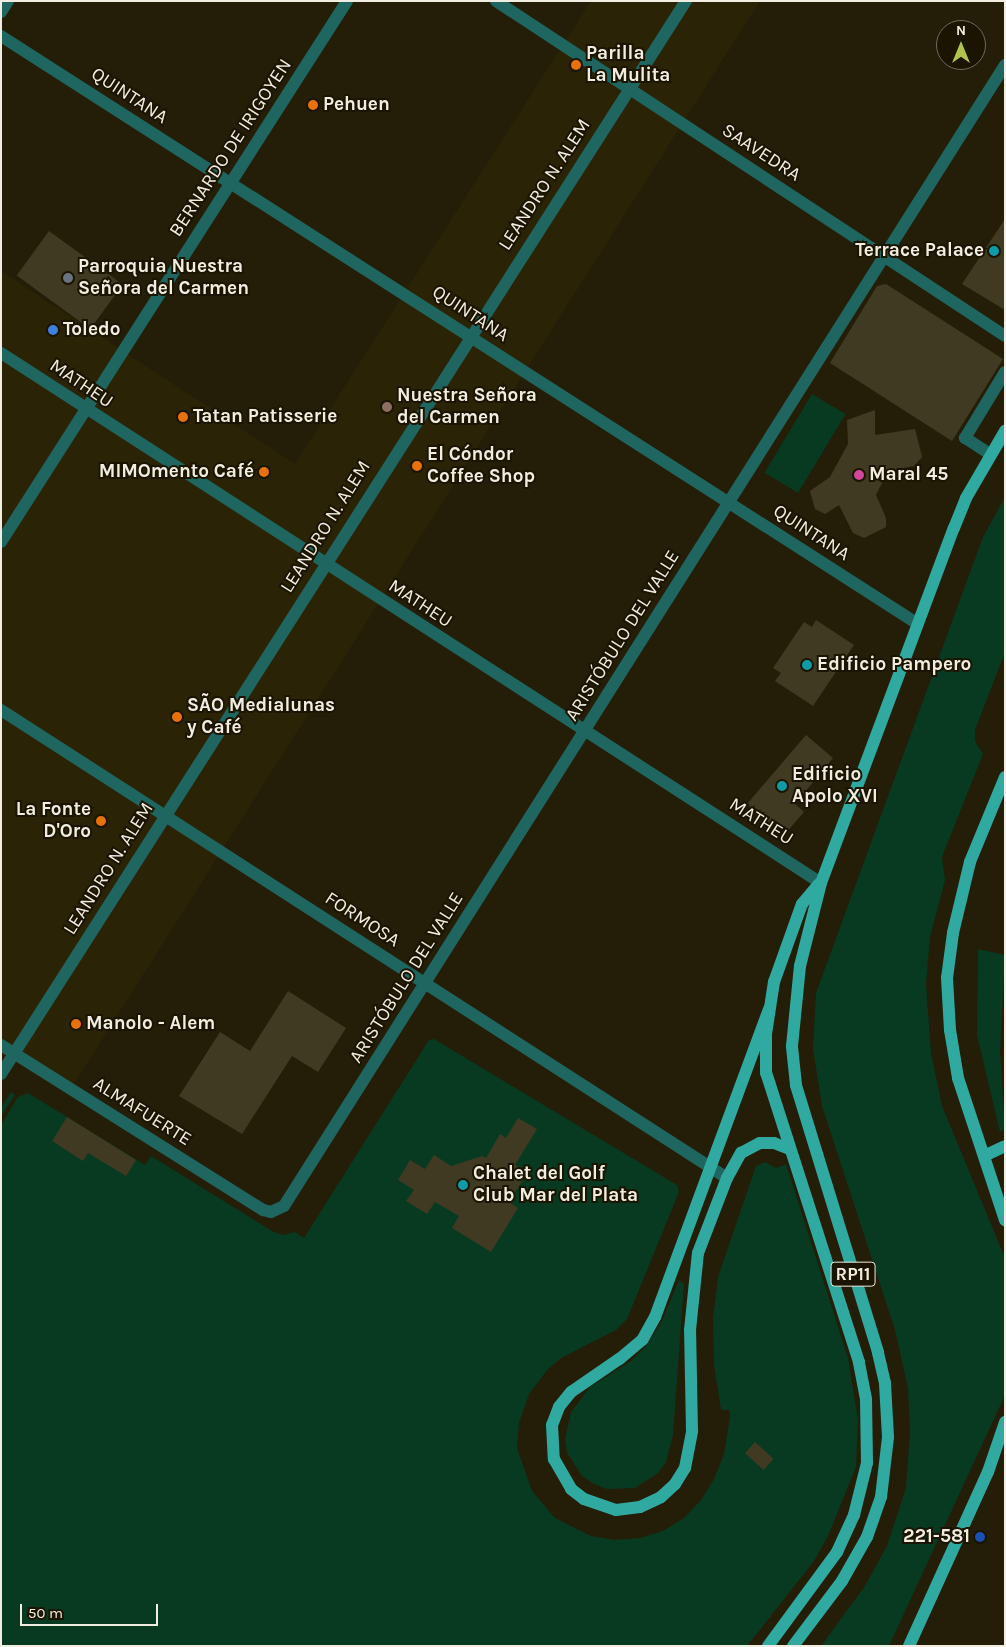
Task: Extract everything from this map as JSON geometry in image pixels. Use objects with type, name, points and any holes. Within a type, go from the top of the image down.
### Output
[{"type":"main road","name":"RP11","points":[[793,1646],[842,1581],[867,1537],[881,1497],[888,1444],[886,1397],[878,1352],[796,1085],[792,1046],[795,1003],[821,883],[966,498],[1005,431]]},
{"type":"main road","points":[[1005,777],[970,862],[952,934],[948,978],[950,1030],[958,1078],[1005,1220]]},
{"type":"main road","name":"RP11","points":[[768,1646],[837,1552],[854,1515],[867,1463],[866,1399],[859,1362],[766,1073],[769,1009],[780,964],[802,904],[821,883]]},
{"type":"main road","points":[[769,1009],[655,1317],[642,1340],[620,1359],[570,1392],[559,1407],[552,1426],[554,1459],[560,1475],[571,1489],[600,1506],[616,1510],[640,1507],[661,1497],[675,1484],[685,1468],[692,1431],[690,1340],[694,1275],[698,1253],[727,1178],[741,1153],[754,1145],[774,1143],[790,1149]]},
{"type":"main road","points":[[984,1156],[1005,1146]]},
{"type":"main road","points":[[984,1156],[1005,1194]]},
{"type":"main road","points":[[909,1646],[988,1472],[1005,1422]]},
{"type":"main road","points":[[988,1472],[1005,1446]]},
{"type":"street","points":[[1,12],[8,1]]},
{"type":"street","name":"BERNARDO DE IRIGOYEN","points":[[1,542],[84,409],[347,1]]},
{"type":"street","name":"SAAVEDRA","points":[[496,1],[1005,336]]},
{"type":"street","name":"LEANDRO N. ALEM","points":[[1,1074],[686,1]]},
{"type":"street","name":"QUINTANA","points":[[1,36],[918,624]]},
{"type":"street","name":"ARISTÓBULO DEL VALLE","points":[[263,1210],[272,1212],[284,1206],[1005,66]]},
{"type":"street","name":"MATHEU","points":[[1,353],[84,409],[821,883]]},
{"type":"street","points":[[990,454],[965,438],[1005,372]]},
{"type":"street","name":"FORMOSA","points":[[1,710],[727,1178]]},
{"type":"street","name":"ALMAFUERTE","points":[[1,1045],[263,1210]]},
{"type":"shaded area","points":[[591,1],[760,1],[70,1090],[1,1045],[1,271],[295,464]]},
{"type":"green space","points":[[812,394],[845,414],[798,493],[765,473]]},
{"type":"green space","points":[[1005,497],[1005,652],[975,730],[975,741],[983,754],[942,857],[945,880],[930,937],[926,984],[931,1053],[942,1106],[1005,1258],[1005,1395],[889,1646],[821,1646],[865,1586],[887,1546],[906,1488],[910,1431],[908,1388],[895,1330],[822,1106],[813,1049],[816,993],[983,537]]},
{"type":"green space","points":[[978,949],[1005,955],[1000,1052],[1005,1129],[1000,1132],[977,1035]]},
{"type":"green space","points":[[434,1039],[677,1185],[679,1192],[627,1319],[616,1330],[561,1358],[548,1369],[529,1394],[519,1423],[517,1448],[532,1491],[555,1518],[591,1536],[615,1540],[640,1538],[663,1531],[684,1518],[701,1500],[714,1479],[724,1454],[730,1417],[729,1410],[721,1410],[714,1365],[713,1319],[718,1277],[756,1166],[765,1162],[776,1168],[786,1164],[848,1358],[858,1420],[856,1467],[828,1536],[814,1561],[747,1646],[1,1646],[1,1125],[18,1097],[28,1093],[145,1165],[151,1156],[272,1231],[283,1235],[295,1232],[304,1238],[429,1040]]},
{"type":"green space","points":[[11,1092],[15,1095],[1,1116],[1,1107]]},
{"type":"green space","points":[[679,1280],[684,1284],[673,1435],[666,1462],[658,1473],[635,1488],[607,1489],[594,1484],[582,1476],[567,1453],[565,1439],[571,1412],[590,1387],[631,1361],[646,1346],[661,1323]]},
{"type":"building","name":"Terrace Palace","points":[[1005,219],[1005,310],[962,284]]},
{"type":"building","name":"Parroquia Nuestra Señora del Carmen","points":[[49,231],[123,284],[90,329],[17,275]]},
{"type":"building","points":[[886,284],[1003,359],[952,441],[830,363],[877,286]]},
{"type":"building","name":"Maral 45","points":[[875,410],[875,435],[915,429],[922,457],[914,466],[888,471],[876,495],[886,518],[886,527],[864,538],[853,533],[839,505],[825,514],[815,509],[810,491],[830,477],[848,444],[847,420]]},
{"type":"building","name":"Edificio Pampero","points":[[816,620],[854,645],[813,706],[775,681],[781,673],[773,668],[804,622],[812,627]]},
{"type":"building","name":"Edificio Apolo XVI","points":[[806,735],[833,758],[795,804],[804,812],[784,835],[747,804]]},
{"type":"building","points":[[288,991],[346,1028],[318,1072],[292,1056],[242,1134],[179,1096],[220,1032],[250,1051]]},
{"type":"building","points":[[67,1117],[136,1160],[126,1176],[88,1153],[83,1161],[52,1141]]},
{"type":"building","name":"Chalet del Golf Club Mar del Plata","points":[[518,1118],[537,1129],[515,1165],[528,1172],[509,1202],[518,1208],[491,1252],[452,1228],[459,1216],[435,1202],[427,1214],[406,1201],[414,1190],[398,1180],[410,1160],[425,1169],[434,1155],[451,1166],[482,1156],[486,1158],[500,1134],[506,1138]]},
{"type":"building","points":[[755,1442],[774,1459],[764,1470],[745,1453]]},
{"type":"place","name":"Parilla La Mulita","points":[[576,65]]},
{"type":"place","name":"Pehuen","points":[[313,105]]},
{"type":"place","name":"Terrace Palace","points":[[994,251]]},
{"type":"place","name":"Parroquia Nuestra Señora del Carmen","points":[[68,278]]},
{"type":"place","name":"Toledo","points":[[53,330]]},
{"type":"place","name":"Nuestra Señora del Carmen","points":[[387,407]]},
{"type":"place","name":"Tatan Patisserie","points":[[183,417]]},
{"type":"place","name":"El Cóndor Coffee Shop","points":[[417,466]]},
{"type":"place","name":"MIMOmento Café","points":[[264,472]]},
{"type":"place","name":"Maral 45","points":[[859,475]]},
{"type":"place","name":"Edificio Pampero","points":[[807,665]]},
{"type":"place","name":"SÃO Medialunas y Café","points":[[177,717]]},
{"type":"place","name":"Edificio Apolo XVI","points":[[782,786]]},
{"type":"place","name":"La Fonte D'Oro","points":[[101,821]]},
{"type":"place","name":"Manolo - Alem","points":[[76,1024]]},
{"type":"place","name":"Chalet del Golf Club Mar del Plata","points":[[463,1185]]},
{"type":"place","name":"221-581","points":[[980,1537]]}]
